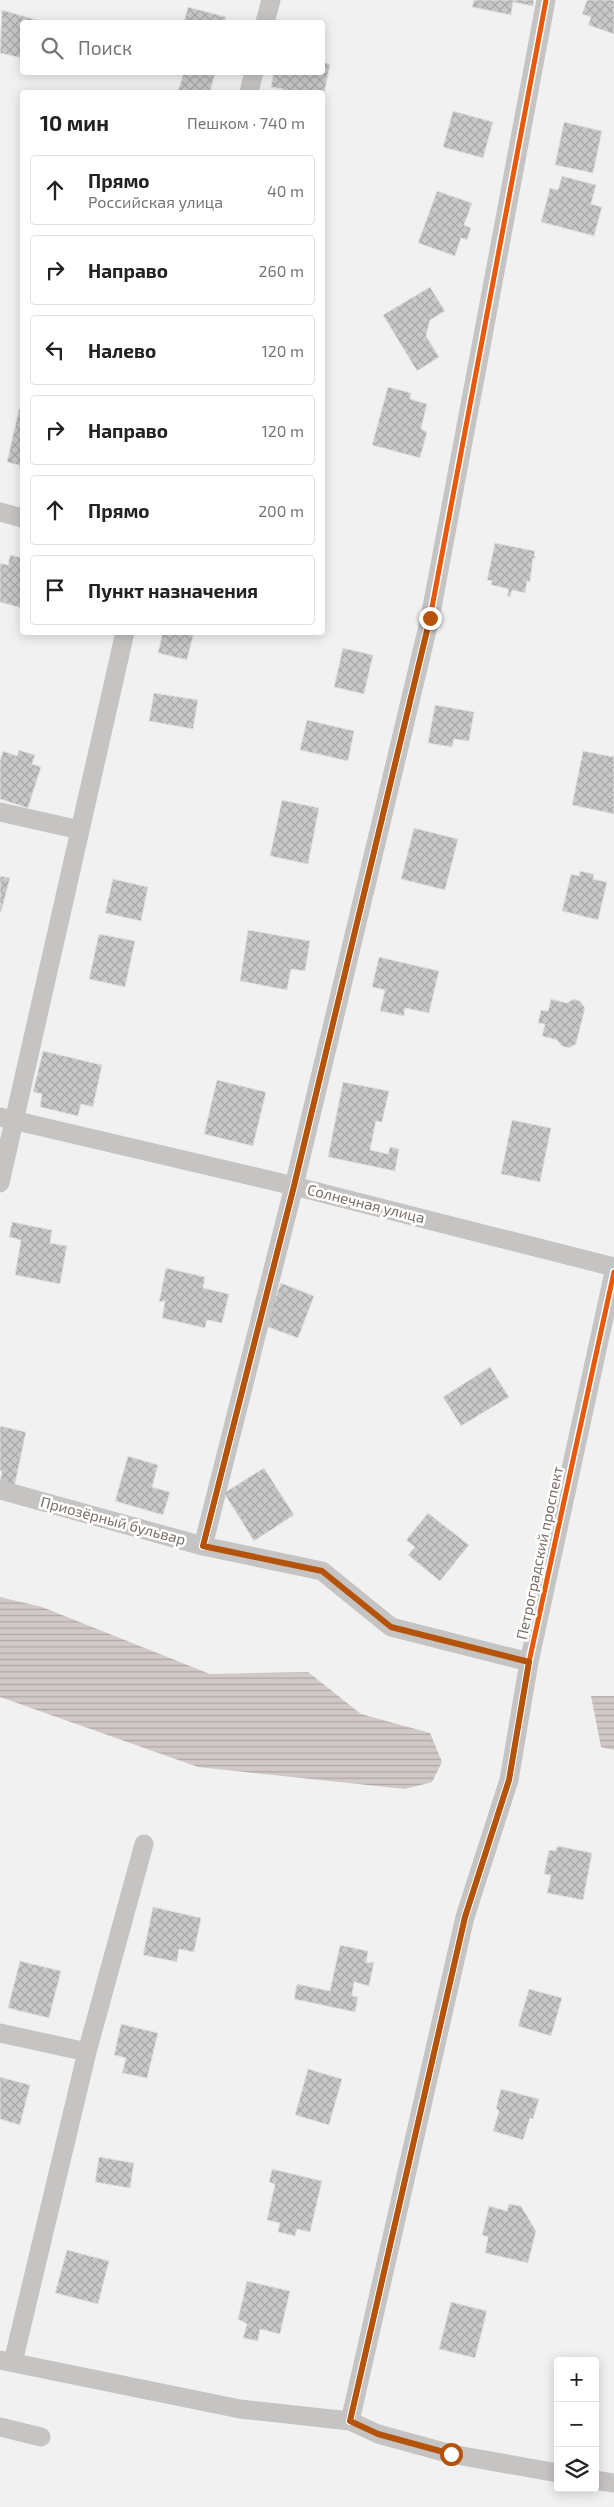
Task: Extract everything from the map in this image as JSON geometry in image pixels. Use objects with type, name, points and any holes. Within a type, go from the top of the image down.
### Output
[{"type":"street","points":[[266,20],[271,0]]},
{"type":"street","points":[[203,1546],[294,1186],[430,618],[546,0]]},
{"type":"street","points":[[250,90],[253,75]]},
{"type":"street","points":[[0,512],[20,517]]},
{"type":"street","points":[[0,1183],[8,1119],[80,830],[124,635]]},
{"type":"street","points":[[0,812],[80,830]]},
{"type":"street","name":"Солнечная улица","points":[[8,1119],[294,1186],[614,1267]]},
{"type":"street","name":"Петроградский проспект","points":[[350,2421],[465,1917],[509,1780],[529,1662],[614,1272]]},
{"type":"street","name":"Приозёрный бульвар","points":[[0,1490],[203,1546],[322,1571],[391,1627],[529,1662]]},
{"type":"street","points":[[144,1844],[87,2052],[7,2361],[240,2409],[350,2421],[378,2434],[451,2454],[554,2472]]},
{"type":"street","points":[[0,2033],[87,2052]]},
{"type":"street","points":[[0,2427],[41,2437]]},
{"type":"street","points":[[599,2481],[614,2483]]},
{"type":"shaded area","points":[[0,1597],[42,1607],[210,1674],[308,1672],[361,1714],[430,1733],[442,1762],[432,1782],[405,1789],[198,1767],[0,1697]]},
{"type":"shaded area","points":[[591,1696],[614,1696],[614,1750],[601,1747]]},
{"type":"building","points":[[474,0],[534,0],[533,6],[513,2],[511,15],[472,7]]},
{"type":"building","points":[[587,0],[614,0],[614,34],[588,25],[591,17],[582,14]]},
{"type":"building","points":[[188,7],[226,17],[225,20],[185,20]]},
{"type":"building","points":[[2,10],[37,20],[20,20],[20,58],[0,53]]},
{"type":"building","points":[[325,63],[330,64],[325,90],[283,90],[271,87],[273,75],[325,75]]},
{"type":"building","points":[[183,75],[214,75],[211,90],[178,90]]},
{"type":"building","points":[[453,111],[493,122],[483,158],[443,147]]},
{"type":"building","points":[[564,122],[602,131],[593,173],[555,165]]},
{"type":"building","points":[[562,176],[596,185],[591,204],[602,207],[594,236],[541,222],[550,188],[558,190]]},
{"type":"building","points":[[437,191],[472,203],[464,225],[471,228],[467,240],[461,238],[455,256],[418,243]]},
{"type":"building","points":[[430,287],[445,311],[430,320],[426,336],[439,357],[417,371],[383,315]]},
{"type":"building","points":[[388,387],[411,393],[410,399],[427,404],[421,429],[427,432],[420,458],[372,445]]},
{"type":"building","points":[[19,409],[20,465],[7,462]]},
{"type":"building","points":[[495,543],[535,551],[534,556],[537,558],[533,558],[530,582],[527,581],[525,593],[512,590],[510,597],[507,596],[509,589],[491,585],[492,581],[487,580]]},
{"type":"building","points":[[10,555],[20,558],[20,607],[0,602],[0,563],[8,565]]},
{"type":"building","points":[[162,635],[193,635],[187,660],[158,653]]},
{"type":"building","points":[[343,648],[373,655],[364,694],[334,687]]},
{"type":"building","points":[[154,693],[198,700],[193,729],[149,721]]},
{"type":"building","points":[[435,705],[474,712],[469,741],[454,739],[452,747],[428,743]]},
{"type":"building","points":[[307,720],[354,731],[348,761],[300,750]]},
{"type":"building","points":[[19,750],[35,755],[32,764],[41,767],[28,808],[0,799],[0,761],[3,751],[17,756]]},
{"type":"building","points":[[583,751],[614,757],[614,814],[572,805]]},
{"type":"building","points":[[282,800],[319,808],[308,864],[270,856]]},
{"type":"building","points":[[414,828],[458,839],[445,890],[401,879]]},
{"type":"building","points":[[580,871],[594,874],[593,879],[607,882],[598,920],[562,911],[571,874],[579,876]]},
{"type":"building","points":[[0,876],[10,878],[1,912],[0,912]]},
{"type":"building","points":[[113,879],[148,887],[141,921],[105,913]]},
{"type":"building","points":[[248,930],[310,941],[305,971],[291,969],[287,990],[240,981]]},
{"type":"building","points":[[99,934],[135,941],[125,987],[89,979]]},
{"type":"building","points":[[379,957],[439,971],[429,1013],[405,1008],[404,1016],[380,1011],[385,990],[372,987]]},
{"type":"building","points":[[551,999],[567,1003],[573,999],[580,1001],[585,1008],[576,1044],[569,1048],[562,1046],[557,1040],[542,1036],[545,1024],[538,1023],[541,1010],[548,1011]]},
{"type":"building","points":[[43,1051],[102,1065],[93,1107],[81,1104],[78,1116],[40,1107],[42,1094],[33,1092]]},
{"type":"building","points":[[217,1080],[266,1092],[253,1146],[204,1134]]},
{"type":"building","points":[[343,1082],[389,1091],[382,1122],[376,1121],[370,1150],[388,1154],[390,1147],[399,1149],[395,1171],[328,1157]]},
{"type":"building","points":[[512,1120],[551,1128],[540,1182],[501,1174]]},
{"type":"building","points":[[12,1222],[52,1230],[50,1243],[67,1246],[60,1284],[15,1275],[21,1240],[9,1237]]},
{"type":"building","points":[[166,1268],[205,1277],[203,1288],[229,1294],[222,1323],[207,1320],[205,1328],[162,1318],[165,1301],[159,1302]]},
{"type":"building","points":[[281,1283],[314,1296],[298,1338],[265,1326]]},
{"type":"building","points":[[490,1367],[509,1397],[461,1426],[443,1397]]},
{"type":"building","points":[[0,1426],[26,1432],[14,1488],[0,1483],[2,1471],[0,1471]]},
{"type":"building","points":[[128,1456],[158,1465],[152,1487],[170,1492],[163,1515],[115,1501]]},
{"type":"building","points":[[264,1468],[294,1515],[254,1541],[224,1493]]},
{"type":"building","points":[[428,1513],[469,1545],[440,1581],[408,1555],[415,1547],[406,1540]]},
{"type":"building","points":[[558,1846],[592,1853],[583,1900],[547,1893],[551,1875],[544,1874],[549,1850],[555,1851]]},
{"type":"building","points":[[153,1907],[201,1918],[194,1952],[179,1949],[177,1962],[143,1955]]},
{"type":"building","points":[[340,1945],[368,1951],[366,1963],[374,1962],[369,1986],[354,1982],[352,1996],[358,1997],[355,2012],[294,1999],[297,1984],[330,1991]]},
{"type":"building","points":[[20,1961],[61,1971],[49,2018],[8,2008]]},
{"type":"building","points":[[529,1989],[562,1998],[551,2036],[518,2026]]},
{"type":"building","points":[[121,2024],[158,2033],[147,2078],[122,2073],[126,2058],[114,2055]]},
{"type":"building","points":[[308,2069],[342,2079],[329,2125],[295,2115]]},
{"type":"building","points":[[0,2077],[30,2085],[20,2125],[0,2119]]},
{"type":"building","points":[[501,2089],[539,2099],[533,2119],[530,2118],[523,2140],[493,2131],[499,2111],[496,2108]]},
{"type":"building","points":[[99,2157],[134,2163],[130,2188],[95,2182]]},
{"type":"building","points":[[272,2169],[322,2181],[310,2232],[297,2229],[295,2236],[278,2232],[280,2223],[267,2220],[275,2184],[269,2182]]},
{"type":"building","points":[[509,2204],[521,2206],[536,2231],[528,2263],[485,2253],[488,2237],[482,2235],[489,2206],[507,2211]]},
{"type":"building","points":[[67,2250],[109,2261],[98,2304],[55,2293]]},
{"type":"building","points":[[247,2281],[290,2291],[280,2334],[260,2329],[258,2341],[243,2338],[247,2324],[238,2319]]},
{"type":"building","points":[[451,2302],[487,2311],[475,2358],[439,2349]]},
{"type":"cycle path","points":[[203,1546],[294,1186],[430,618],[546,0]]},
{"type":"cycle path","points":[[350,2421],[465,1917],[509,1780],[529,1662],[614,1272]]},
{"type":"route","points":[[430,618],[294,1186],[203,1546],[322,1571],[391,1627],[529,1662],[509,1780],[465,1917],[350,2421],[378,2434],[451,2454]]}]
